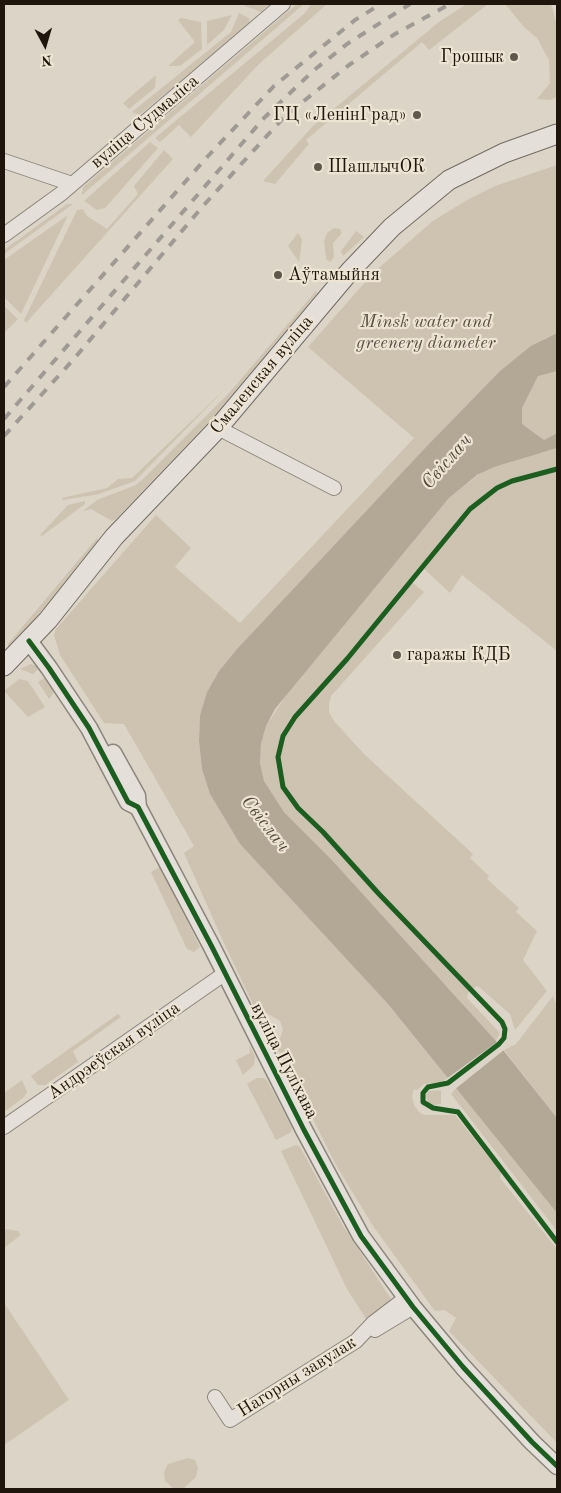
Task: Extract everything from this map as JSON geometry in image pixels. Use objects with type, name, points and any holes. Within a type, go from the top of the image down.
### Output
[{"type":"main road","name":"Смаленская вуліца","points":[[4,666],[28,641],[114,537],[218,428],[350,271],[392,227],[449,180],[504,153],[557,134]]},
{"type":"street","name":"вуліца Судмаліса","points":[[4,235],[72,184],[283,4]]},
{"type":"street","points":[[4,161],[72,184]]},
{"type":"street","points":[[218,428],[334,488]]},
{"type":"street","name":"вуліца Пуліхава","points":[[28,641],[49,668],[89,728],[112,752],[126,774],[138,796],[133,804],[212,947],[224,974],[361,1236],[410,1302],[463,1366],[532,1442],[557,1466]]},
{"type":"street","name":"Андрэеўская вуліца","points":[[4,1127],[224,974]]},
{"type":"street","name":"Нагорны завулак","points":[[215,1397],[230,1420],[356,1341],[367,1332],[379,1330],[410,1302]]},
{"type":"green space","points":[[245,4],[269,4],[261,12],[245,6]]},
{"type":"green space","points":[[297,4],[304,4],[82,195],[83,187]]},
{"type":"green space","points":[[311,4],[327,4],[258,65],[191,137],[179,125],[160,142],[155,138],[305,13]]},
{"type":"green space","points":[[467,4],[488,4],[429,50],[422,42],[306,140],[309,144],[275,184],[263,181],[313,126],[439,22]]},
{"type":"green space","points":[[505,4],[551,4],[557,25],[557,97],[550,100],[537,99],[550,83],[549,60],[537,38],[524,27]]},
{"type":"green space","points":[[239,13],[249,18],[249,26],[139,115],[132,112],[231,32]]},
{"type":"green space","points":[[232,15],[224,30],[207,45],[207,21]]},
{"type":"green space","points":[[181,18],[201,22],[202,49],[180,66],[168,66],[195,42],[178,20]]},
{"type":"green space","points":[[156,75],[155,88],[129,109],[123,103]]},
{"type":"green space","points":[[150,142],[158,148],[105,208],[97,210],[84,201]]},
{"type":"green space","points":[[164,150],[173,159],[26,323],[24,320],[77,210],[83,209],[87,216],[107,229],[138,194],[134,186]]},
{"type":"green space","name":"Minsk water and greenery diameter","points":[[557,165],[557,333],[544,339],[500,371],[425,448],[237,649],[219,671],[207,692],[200,715],[199,741],[202,769],[210,794],[240,844],[388,1004],[448,1078],[441,1082],[424,1084],[417,1090],[414,1089],[412,1096],[414,1105],[420,1113],[425,1115],[455,1115],[501,1172],[500,1178],[557,1249],[557,1443],[449,1331],[456,1318],[445,1310],[435,1311],[373,1226],[336,1165],[277,1048],[283,1029],[280,1021],[263,1011],[257,1013],[223,941],[184,853],[194,846],[124,724],[104,723],[60,655],[54,635],[56,629],[156,515],[191,548],[175,567],[240,623],[414,438],[308,347],[374,272],[433,221],[467,200],[495,186]]},
{"type":"green space","points":[[67,204],[73,204],[4,254],[4,250]]},
{"type":"green space","points":[[68,215],[21,314],[4,297],[4,260]]},
{"type":"green space","points":[[334,228],[340,229],[342,233],[333,243],[334,257],[330,262],[326,259],[324,241],[327,233]]},
{"type":"green space","points":[[356,231],[364,237],[343,256],[341,251]]},
{"type":"green space","points":[[298,233],[302,240],[299,262],[288,246]]},
{"type":"green space","points":[[316,291],[317,293],[218,412],[116,519],[112,521],[91,509],[83,511],[97,500],[136,485],[142,480],[230,392]]},
{"type":"green space","points":[[4,306],[18,319],[4,333]]},
{"type":"green space","points":[[557,371],[557,433],[544,440],[522,424],[522,408],[538,375]]},
{"type":"green space","points":[[226,388],[135,481],[99,494],[63,500],[62,498],[107,488],[118,479],[132,478]]},
{"type":"green space","points":[[557,448],[557,651],[462,575],[450,593],[423,568],[412,582],[424,592],[331,696],[329,704],[329,712],[334,721],[364,754],[473,854],[470,858],[489,876],[487,879],[519,908],[516,912],[537,931],[523,960],[547,991],[515,1030],[510,1014],[478,986],[469,990],[467,998],[500,1033],[496,1041],[332,860],[284,812],[264,781],[260,763],[261,744],[266,726],[287,694],[449,498],[478,475],[494,466]]},
{"type":"green space","points":[[85,501],[85,504],[42,536],[40,535],[68,505]]},
{"type":"green space","points":[[97,538],[100,546],[9,648],[8,644]]},
{"type":"green space","points":[[31,664],[40,667],[33,674],[20,669]]},
{"type":"green space","points":[[46,677],[54,692],[49,699],[38,682]]},
{"type":"green space","points":[[19,679],[28,681],[45,707],[28,717],[4,691]]},
{"type":"green space","points":[[160,867],[200,947],[194,952],[187,949],[151,872]]},
{"type":"green space","points":[[553,996],[557,1006],[557,1118],[504,1050],[516,1044]]},
{"type":"green space","points":[[118,1014],[121,1017],[73,1051],[78,1062],[45,1085],[38,1085],[31,1076]]},
{"type":"green space","points":[[249,1045],[255,1056],[254,1065],[243,1075],[236,1060],[250,1053]]},
{"type":"green space","points":[[257,1078],[264,1078],[268,1082],[292,1128],[290,1133],[276,1140],[247,1084]]},
{"type":"green space","points":[[22,1080],[27,1092],[24,1097],[4,1112],[4,1093]]},
{"type":"green space","points":[[456,1088],[513,1156],[557,1213],[557,1231],[451,1094]]},
{"type":"green space","points":[[441,1090],[441,1104],[434,1105],[428,1103],[426,1095],[429,1091]]},
{"type":"green space","points":[[296,1145],[300,1147],[342,1224],[391,1299],[391,1303],[368,1322],[347,1289],[281,1151]]},
{"type":"green space","points":[[4,1229],[18,1231],[21,1235],[5,1247]]},
{"type":"green space","points":[[4,1303],[69,1400],[4,1445]]},
{"type":"green space","points":[[188,1458],[195,1460],[198,1468],[196,1477],[184,1488],[173,1488],[165,1481],[164,1472],[168,1464]]},
{"type":"water","name":"Свіслач","points":[[557,333],[557,371],[538,376],[522,408],[522,424],[544,440],[557,433],[557,448],[494,467],[477,475],[449,498],[275,709],[266,726],[261,744],[260,763],[264,781],[284,812],[332,860],[496,1041],[557,1118],[557,1213],[388,1004],[240,844],[210,794],[202,769],[199,741],[200,715],[207,692],[219,671],[237,649],[425,448],[500,371],[531,346]]},
{"type":"pier","points":[[497,1042],[504,1050],[454,1090],[446,1079]]},
{"type":"railway","points":[[4,387],[208,156],[274,86],[355,20],[381,4]]},
{"type":"railway","points":[[4,419],[264,118],[313,71],[347,44],[410,4]]},
{"type":"railway","points":[[4,436],[73,360],[203,206],[285,116],[349,65],[395,34],[450,4]]},
{"type":"cycle path","points":[[557,469],[512,481],[497,488],[470,509],[347,659],[295,717],[283,736],[278,757],[283,787],[298,808],[323,832],[379,894],[502,1022],[505,1029],[504,1038],[499,1044],[448,1083],[428,1087],[423,1093],[423,1102],[433,1108],[458,1112],[557,1242]]},
{"type":"cycle path","points":[[29,641],[89,728],[128,802],[138,807],[212,947],[304,1130],[361,1236],[413,1307],[463,1367],[532,1442],[557,1466]]},
{"type":"place","name":"Грошык","points":[[514,57]]},
{"type":"place","name":"ГЦ «ЛенінГрад»","points":[[417,115]]},
{"type":"place","name":"ШашлычОК","points":[[318,167]]},
{"type":"place","name":"Аўтамыйня","points":[[278,275]]},
{"type":"place","name":"гаражы КДБ","points":[[397,655]]}]
